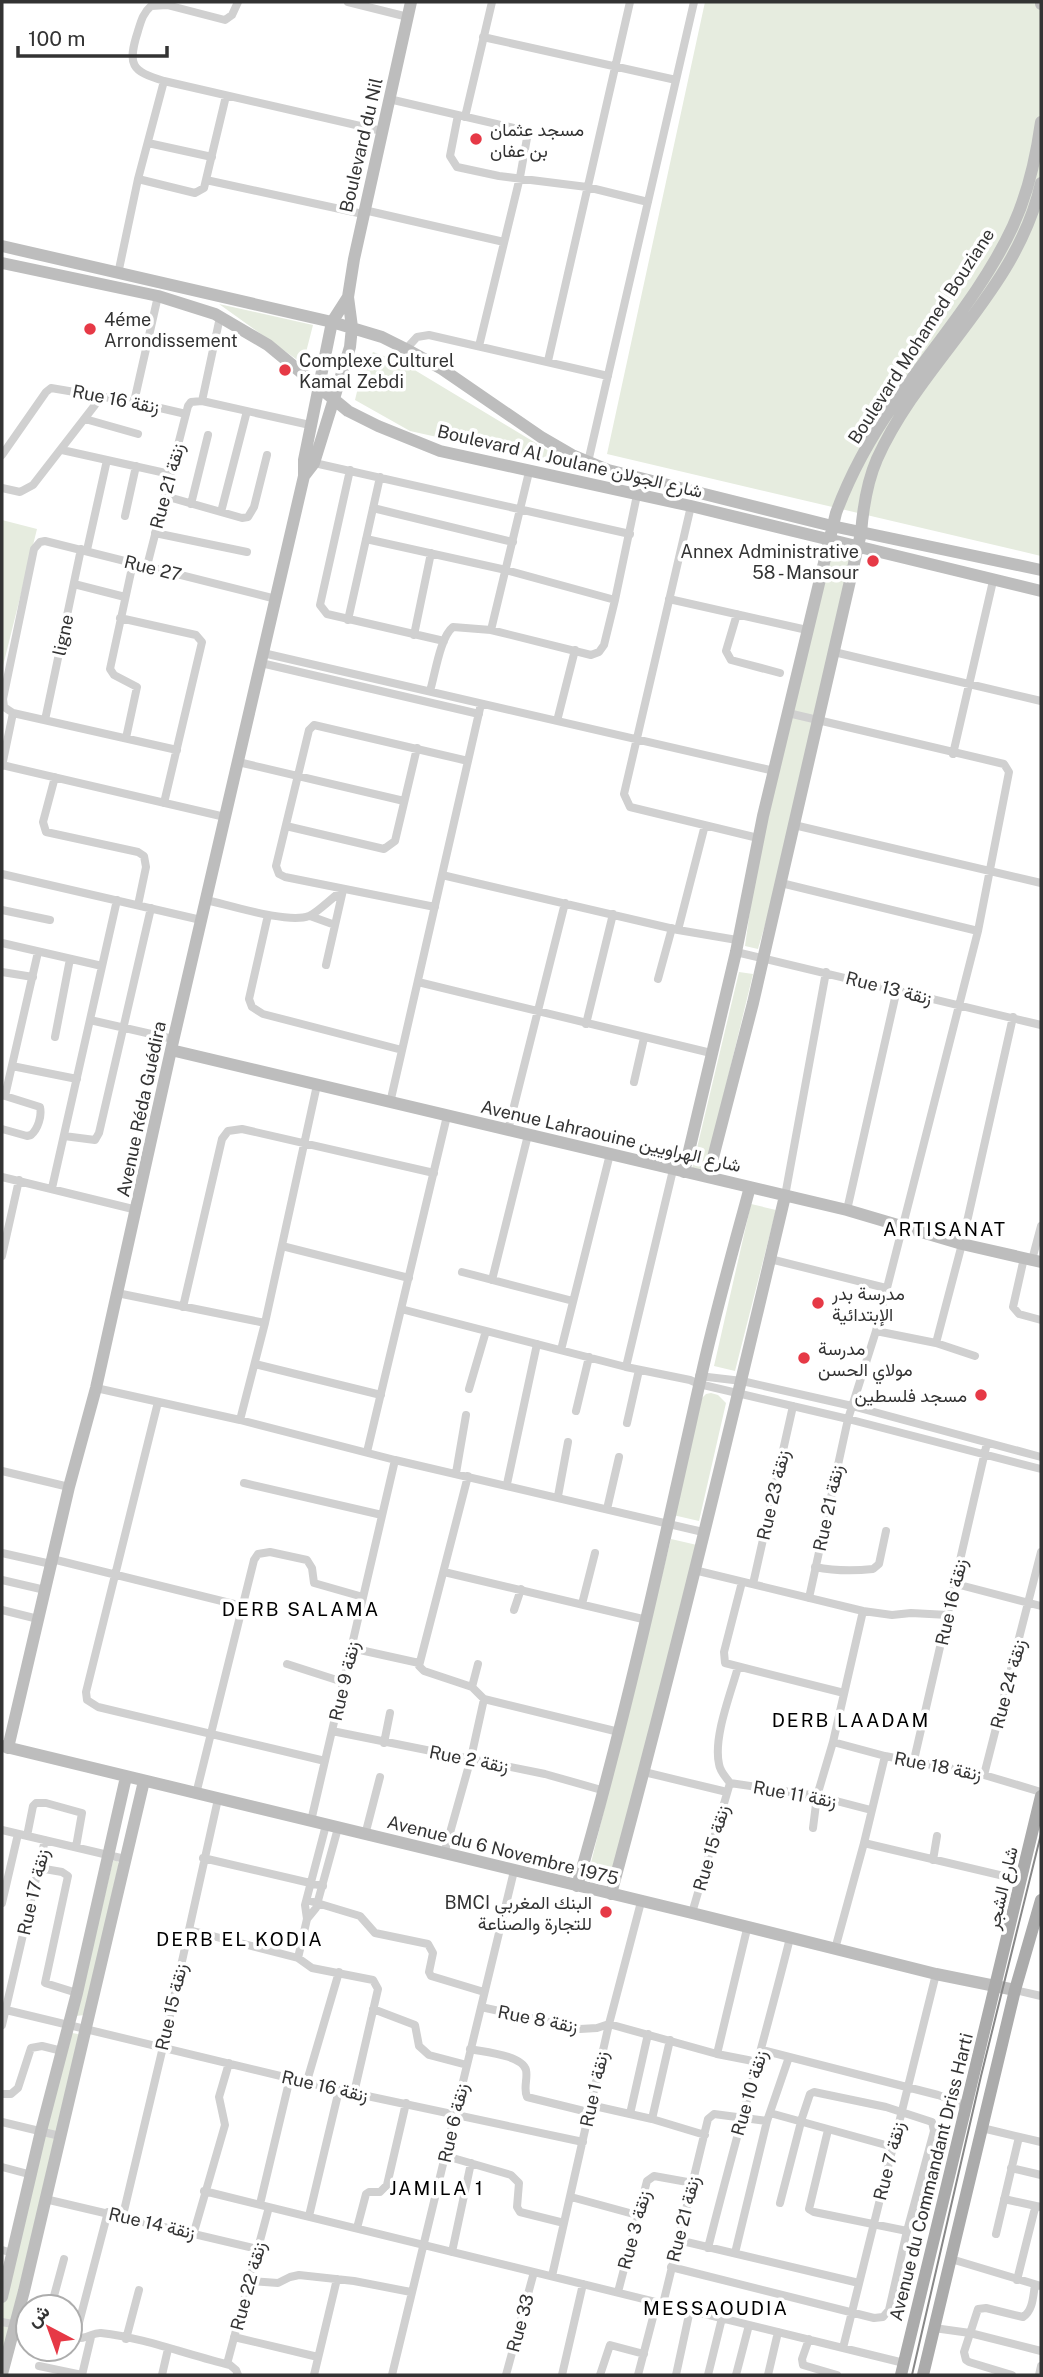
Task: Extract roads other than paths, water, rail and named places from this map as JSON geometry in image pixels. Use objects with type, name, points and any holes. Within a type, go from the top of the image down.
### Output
[{"type":"main road","name":"شارع الشجر","points":[[996,1988],[1041,1794]]},
{"type":"main road","points":[[1015,1990],[1041,1900]]},
{"type":"main road","name":"Avenue du Commandant Driss Harti","points":[[902,2369],[996,1988]]},
{"type":"main road","name":"Avenue du Commandant Driss Harti","points":[[923,2375],[1015,1990]]},
{"type":"street","points":[[238,2],[232,15],[225,20],[167,5],[151,6],[146,10],[131,53],[133,62],[143,74],[164,81],[382,131]]},
{"type":"street","points":[[348,2],[408,17]]},
{"type":"street","name":"Boulevard du Nil","points":[[352,327],[348,297],[364,212],[411,2]]},
{"type":"street","points":[[492,2],[450,156],[457,167],[587,187],[648,202]]},
{"type":"street","points":[[548,361],[630,2]]},
{"type":"street","points":[[588,462],[694,2]]},
{"type":"street","points":[[483,37],[676,80]]},
{"type":"street","points":[[118,274],[138,179],[164,81]]},
{"type":"street","points":[[138,179],[195,193],[204,188],[226,96]]},
{"type":"street","points":[[389,99],[518,129],[525,134],[527,142],[520,177],[479,346]]},
{"type":"street","name":"Boulevard Mohamed Bouziane","points":[[678,1171],[737,946],[758,838],[831,532],[850,480],[881,423],[975,291],[1002,247],[1013,225],[1031,174],[1041,122]]},
{"type":"street","points":[[148,143],[212,157]]},
{"type":"street","points":[[206,180],[503,242]]},
{"type":"street","name":"Boulevard Mohamed Bouziane","points":[[708,1177],[764,957],[860,539],[871,475],[882,450],[918,390],[993,288],[1017,246],[1041,183]]},
{"type":"street","name":"Boulevard Al Joulane شارع الجولان","points":[[2,246],[332,322],[382,337],[442,369],[541,437],[588,462],[646,481],[860,539],[1041,570]]},
{"type":"street","name":"Boulevard Al Joulane شارع الجولان","points":[[2,263],[195,306],[268,345],[334,400],[378,426],[422,445],[464,457],[637,495],[831,532]]},
{"type":"street","points":[[134,402],[158,296]]},
{"type":"street","name":"Boulevard du Nil","points":[[332,322],[348,297]]},
{"type":"street","points":[[202,401],[220,317]]},
{"type":"street","name":"Avenue Réda Guédira","points":[[309,461],[310,425],[332,322]]},
{"type":"street","name":"Avenue Réda Guédira","points":[[5,1747],[96,1388],[172,1045],[304,476],[346,365],[352,327]]},
{"type":"street","points":[[407,349],[423,334],[608,376]]},
{"type":"street","name":"Rue 16 زنقة","points":[[2,455],[46,392],[57,388],[96,397],[187,410]]},
{"type":"street","points":[[2,488],[27,490],[85,419],[95,405],[96,397]]},
{"type":"street","points":[[187,410],[195,400],[310,425]]},
{"type":"street","name":"Rue 21 زنقة","points":[[147,566],[187,410]]},
{"type":"street","points":[[221,512],[247,411]]},
{"type":"street","points":[[85,419],[138,434]]},
{"type":"street","points":[[191,504],[208,435]]},
{"type":"street","points":[[62,450],[170,474]]},
{"type":"street","points":[[165,496],[242,518],[252,513],[267,455]]},
{"type":"street","name":"ligne","points":[[44,720],[74,584],[107,460]]},
{"type":"street","points":[[309,461],[630,534]]},
{"type":"street","points":[[125,516],[136,466]]},
{"type":"street","points":[[350,470],[320,605],[327,614],[444,641]]},
{"type":"street","points":[[491,630],[529,472]]},
{"type":"street","points":[[348,620],[380,477]]},
{"type":"street","points":[[430,691],[444,641],[453,626],[491,630],[591,655],[598,652],[604,645],[637,495]]},
{"type":"street","points":[[691,506],[624,794],[630,807],[758,838]]},
{"type":"street","points":[[373,508],[513,542]]},
{"type":"street","points":[[155,533],[247,552]]},
{"type":"street","points":[[366,539],[506,570],[615,600]]},
{"type":"street","name":"Boulevard Al Joulane شارع الجولان","points":[[860,539],[993,581],[1041,591]]},
{"type":"street","name":"Rue 27","points":[[13,713],[2,703],[34,549],[40,542],[84,550],[275,600]]},
{"type":"street","points":[[414,635],[431,553]]},
{"type":"street","points":[[126,738],[138,691],[135,684],[114,675],[110,669],[133,563]]},
{"type":"street","points":[[953,754],[993,581]]},
{"type":"street","points":[[74,584],[125,597]]},
{"type":"street","points":[[669,599],[807,630]]},
{"type":"street","points":[[737,614],[727,656],[731,660],[780,673]]},
{"type":"street","points":[[120,618],[196,635],[202,642],[164,803]]},
{"type":"street","points":[[557,721],[575,650]]},
{"type":"street","points":[[834,652],[1041,701]]},
{"type":"street","points":[[262,658],[430,691],[774,771]]},
{"type":"street","points":[[262,658],[479,714]]},
{"type":"street","points":[[390,1103],[481,704]]},
{"type":"street","points":[[177,750],[13,713],[2,766],[225,817]]},
{"type":"street","name":"Rue 21 زنقة","points":[[788,713],[1004,764],[1009,772],[978,930],[876,1331],[848,1419],[809,1598]]},
{"type":"street","points":[[435,907],[344,890],[279,874],[276,866],[309,730],[314,725],[468,761]]},
{"type":"street","points":[[286,826],[384,849],[395,841],[417,748]]},
{"type":"street","points":[[238,762],[404,801]]},
{"type":"street","points":[[55,777],[43,822],[46,832],[138,852],[144,856],[146,867],[138,905]]},
{"type":"street","points":[[659,979],[705,825]]},
{"type":"street","points":[[794,825],[1041,883]]},
{"type":"street","points":[[2,874],[201,920]]},
{"type":"street","name":"Rue 13 زنقة","points":[[442,875],[676,929],[737,946],[764,957],[1041,1025]]},
{"type":"street","points":[[780,883],[978,930]]},
{"type":"street","points":[[310,916],[344,890]]},
{"type":"street","points":[[326,965],[344,890]]},
{"type":"street","points":[[52,1188],[117,900]]},
{"type":"street","points":[[206,900],[268,915],[296,918],[310,916],[335,925]]},
{"type":"street","points":[[508,1130],[565,903]]},
{"type":"street","points":[[64,1136],[90,1141],[98,1137],[151,908]]},
{"type":"street","points":[[2,910],[50,919]]},
{"type":"street","points":[[586,1024],[613,914]]},
{"type":"street","points":[[268,915],[250,999],[251,1007],[263,1014],[402,1050]]},
{"type":"street","points":[[2,943],[102,966]]},
{"type":"street","points":[[2,1129],[31,1135],[37,1128],[41,1111],[35,1104],[3,1096],[38,952]]},
{"type":"street","points":[[55,1037],[70,959]]},
{"type":"street","points":[[2,972],[33,977]]},
{"type":"street","points":[[611,1894],[741,1387],[785,1196],[826,972]]},
{"type":"street","points":[[418,982],[711,1053]]},
{"type":"street","points":[[847,1210],[897,989]]},
{"type":"street","points":[[936,1343],[962,1244],[1013,1017]]},
{"type":"street","points":[[90,1020],[122,1027],[172,1045]]},
{"type":"street","points":[[634,1082],[644,1038]]},
{"type":"street","name":"Avenue Lahraouine شارع الهراويين","points":[[172,1045],[317,1085],[847,1210],[962,1244],[1032,1260]]},
{"type":"street","points":[[12,1066],[77,1079]]},
{"type":"street","points":[[240,1420],[265,1323],[317,1085]]},
{"type":"street","points":[[367,1452],[447,1116]]},
{"type":"street","points":[[183,1307],[222,1139],[228,1131],[242,1129],[434,1173]]},
{"type":"street","points":[[492,1280],[528,1135]]},
{"type":"street","points":[[561,1350],[610,1154]]},
{"type":"street","points":[[626,1367],[678,1171]]},
{"type":"street","points":[[2,1177],[137,1210]]},
{"type":"street","points":[[2,1252],[19,1180]]},
{"type":"street","points":[[577,1886],[647,1620],[697,1380],[750,1187]]},
{"type":"street","points":[[1041,1226],[1032,1260],[1013,1307],[1019,1314],[1041,1320]]},
{"type":"street","points":[[282,1246],[409,1278]]},
{"type":"street","points":[[770,1259],[886,1288]]},
{"type":"street","points":[[462,1272],[573,1301]]},
{"type":"street","points":[[117,1293],[265,1323]]},
{"type":"street","points":[[401,1309],[639,1370],[852,1406],[1041,1457]]},
{"type":"street","points":[[469,1389],[486,1331]]},
{"type":"street","points":[[876,1331],[936,1343],[975,1356]]},
{"type":"street","points":[[507,1484],[537,1344]]},
{"type":"street","points":[[576,1411],[589,1357]]},
{"type":"street","points":[[255,1364],[381,1395]]},
{"type":"street","points":[[627,1423],[639,1370]]},
{"type":"street","points":[[741,1387],[793,1406],[1041,1469]]},
{"type":"street","points":[[96,1388],[240,1420],[395,1460],[507,1484],[703,1532]]},
{"type":"street","points":[[158,1402],[86,1692],[87,1700],[98,1707],[325,1761]]},
{"type":"street","name":"Rue 23 زنقة","points":[[753,1584],[793,1406]]},
{"type":"street","points":[[456,1473],[466,1415]]},
{"type":"street","points":[[558,1496],[568,1442]]},
{"type":"street","name":"Rue 16 زنقة","points":[[914,1760],[987,1443]]},
{"type":"street","points":[[607,1509],[619,1457]]},
{"type":"street","name":"Rue 9 زنقة","points":[[311,1821],[395,1460]]},
{"type":"street","points":[[2,1471],[69,1488]]},
{"type":"street","points":[[419,1663],[468,1476]]},
{"type":"street","points":[[244,1483],[382,1515]]},
{"type":"street","points":[[815,1567],[836,1572],[873,1569],[879,1564],[887,1531]]},
{"type":"street","points":[[196,1794],[242,1606],[258,1554],[264,1552],[307,1560],[312,1568],[314,1583],[363,1597]]},
{"type":"street","name":"Rue 24 زنقة","points":[[984,1775],[1041,1552]]},
{"type":"street","points":[[2,1553],[116,1575],[242,1606]]},
{"type":"street","points":[[582,1604],[595,1553]]},
{"type":"street","points":[[694,1570],[863,1611],[892,1615],[948,1615]]},
{"type":"street","points":[[444,1572],[647,1620]]},
{"type":"street","points":[[2,1580],[45,1590]]},
{"type":"street","points":[[742,1582],[723,1652],[728,1665],[844,1693]]},
{"type":"street","points":[[956,1584],[1041,1606]]},
{"type":"street","points":[[514,1610],[521,1590]]},
{"type":"street","points":[[2,1610],[38,1619]]},
{"type":"street","points":[[813,1828],[817,1796],[833,1742],[863,1611]]},
{"type":"street","points":[[351,1647],[419,1663],[424,1671],[472,1687],[484,1699],[619,1732]]},
{"type":"street","points":[[287,1664],[343,1682]]},
{"type":"street","points":[[472,1687],[478,1664]]},
{"type":"street","name":"Rue 11 زنقة","points":[[738,1667],[721,1726],[718,1763],[729,1787],[817,1796],[871,1810]]},
{"type":"street","points":[[444,1854],[471,1758],[484,1699]]},
{"type":"street","points":[[384,1742],[390,1713]]},
{"type":"street","name":"Rue 2 زنقة","points":[[332,1731],[545,1774],[604,1791]]},
{"type":"street","name":"Rue 18 زنقة","points":[[833,1742],[885,1756],[984,1775],[1041,1794]]},
{"type":"street","name":"Avenue du 6 Novembre 1975","points":[[5,1747],[692,1913],[747,1929],[996,1988],[1015,1990]]},
{"type":"street","points":[[835,1949],[885,1756]]},
{"type":"street","points":[[644,1772],[729,1787]]},
{"type":"street","points":[[126,1777],[32,2175],[7,2251],[3,2288],[24,2291],[144,1781]]},
{"type":"street","points":[[365,1835],[380,1777]]},
{"type":"street","name":"Rue 15 زنقة","points":[[692,1913],[729,1787]]},
{"type":"street","name":"Rue 15 زنقة","points":[[122,2215],[163,2047],[218,1799]]},
{"type":"street","points":[[2,1903],[33,1806],[41,1802],[82,1813],[76,1847]]},
{"type":"street","points":[[298,1958],[307,1919],[311,1883],[332,1827]]},
{"type":"street","points":[[307,1919],[316,1908],[323,1886],[332,1827]]},
{"type":"street","points":[[2,1830],[125,1858]]},
{"type":"street","points":[[933,1860],[937,1836]]},
{"type":"street","name":"Rue 17 زنقة","points":[[2,2025],[46,1840]]},
{"type":"street","points":[[864,1843],[1021,1880]]},
{"type":"street","points":[[203,1858],[323,1886]]},
{"type":"street","points":[[38,1868],[62,1872],[68,1876],[45,1983],[77,1993]]},
{"type":"street","name":"Rue 6 زنقة","points":[[392,2375],[514,1871]]},
{"type":"street","points":[[307,1900],[360,1916],[374,1933],[428,1944],[433,1953],[429,1972],[431,1976],[484,1992]]},
{"type":"street","name":"Rue 1 زنقة","points":[[552,2276],[609,2024],[642,1902]]},
{"type":"street","points":[[717,2054],[747,1929]]},
{"type":"street","points":[[188,1930],[298,1958],[312,1968],[373,1980],[378,1989],[354,2093]]},
{"type":"street","name":"Rue 10 زنقة","points":[[708,2248],[790,1938]]},
{"type":"street","points":[[307,2081],[338,1972]]},
{"type":"street","name":"Rue 7 زنقة","points":[[843,2348],[936,1974]]},
{"type":"street","points":[[1015,1990],[1041,1996]]},
{"type":"street","name":"Rue 8 زنقة","points":[[481,2007],[580,2029],[609,2024],[717,2054],[758,2062]]},
{"type":"street","points":[[373,2009],[415,2025],[419,2046],[429,2055],[467,2065]]},
{"type":"street","name":"Rue 16 زنقة","points":[[4,2010],[340,2090],[583,2142]]},
{"type":"street","points":[[629,2114],[648,2034]]},
{"type":"street","points":[[652,2119],[670,2040]]},
{"type":"street","points":[[2,2094],[11,2094],[18,2088],[31,2048],[41,2046],[62,2051]]},
{"type":"street","points":[[470,2049],[519,2061],[526,2071],[524,2093],[527,2097],[652,2119],[705,2136],[710,2115],[769,2117],[801,2122],[893,2147]]},
{"type":"street","points":[[762,2050],[907,2086],[951,2099],[966,2108]]},
{"type":"street","points":[[735,2253],[769,2117],[789,2057]]},
{"type":"street","points":[[194,2232],[225,2125],[219,2097],[229,2063]]},
{"type":"street","points":[[260,2204],[290,2078]]},
{"type":"street","points":[[310,2216],[340,2090]]},
{"type":"street","points":[[671,2267],[874,2318],[883,2316],[889,2310],[934,2131],[932,2122],[814,2092],[809,2096],[801,2122],[780,2203]]},
{"type":"street","points":[[357,2228],[366,2194],[380,2192],[387,2185],[405,2103]]},
{"type":"street","points":[[2,2122],[60,2136]]},
{"type":"street","points":[[982,2128],[1041,2142]]},
{"type":"street","points":[[828,2130],[809,2208],[814,2212],[907,2231]]},
{"type":"street","name":"Rue 21 زنقة","points":[[638,2375],[671,2267],[705,2136]]},
{"type":"street","points":[[996,2234],[1018,2137]]},
{"type":"street","points":[[446,2156],[517,2178],[517,2207],[520,2212],[564,2223]]},
{"type":"street","points":[[452,2252],[471,2163]]},
{"type":"street","points":[[2,2167],[32,2175]]},
{"type":"street","points":[[1011,2168],[1041,2175]]},
{"type":"street","name":"Rue 3 زنقة","points":[[618,2292],[647,2181],[654,2176],[660,2176],[693,2183]]},
{"type":"street","points":[[204,2190],[843,2348],[902,2369]]},
{"type":"street","points":[[571,2197],[637,2215]]},
{"type":"street","name":"Rue 14 زنقة","points":[[45,2199],[258,2249]]},
{"type":"street","points":[[1004,2199],[1039,2207],[1017,2280]]},
{"type":"street","name":"Rue 22 زنقة","points":[[227,2364],[269,2207]]},
{"type":"street","points":[[84,2298],[108,2212]]},
{"type":"street","points":[[678,2240],[859,2283]]},
{"type":"street","points":[[55,2293],[64,2259]]},
{"type":"street","points":[[951,2259],[1038,2286],[1028,2314],[1023,2317],[981,2308],[977,2311],[964,2352],[966,2360],[1012,2375]]},
{"type":"street","name":"Rue 33","points":[[506,2375],[534,2272]]},
{"type":"street","points":[[248,2281],[278,2283],[299,2275],[411,2292]]},
{"type":"street","points":[[314,2375],[337,2279]]},
{"type":"street","points":[[562,2375],[583,2284]]},
{"type":"street","points":[[126,2339],[139,2290]]},
{"type":"street","points":[[676,2375],[690,2310]]},
{"type":"street","points":[[708,2375],[722,2318]]},
{"type":"street","points":[[736,2375],[749,2325]]},
{"type":"street","points":[[934,2328],[970,2333],[1041,2351]]},
{"type":"street","points":[[768,2375],[778,2332]]},
{"type":"street","points":[[84,2337],[99,2333],[168,2349],[227,2364],[234,2367],[238,2375]]},
{"type":"street","points":[[39,2366],[82,2375],[91,2337]]},
{"type":"street","points":[[234,2337],[318,2357]]},
{"type":"street","points":[[809,2340],[802,2359],[803,2365],[837,2375]]},
{"type":"street","points":[[2,2374],[14,2345]]},
{"type":"street","points":[[600,2375],[610,2345],[644,2354]]},
{"type":"street","points":[[162,2375],[168,2349]]},
{"type":"street","points":[[1039,2375],[1041,2366]]},
{"type":"tram line","points":[[912,2375],[981,2076],[1041,1834]]},
{"type":"place","name":"مسجد عثمان بن عفان","points":[[476,139]]},
{"type":"place","name":"4éme Arrondissement","points":[[90,329]]},
{"type":"place","name":"Complexe Culturel Kamal Zebdi","points":[[285,370]]},
{"type":"place","name":"Annex Administrative 58 - Mansour","points":[[873,561]]},
{"type":"place","name":"مدرسة بدر الإبتدائية","points":[[818,1303]]},
{"type":"place","name":"مدرسة مولاي الحسن","points":[[804,1358]]},
{"type":"place","name":"مسجد فلسطين","points":[[981,1395]]},
{"type":"place","name":"BMCI البنك المغربي للتجارة والصناعة","points":[[606,1912]]},
{"type":"district","name":"ARTISANAT","points":[[945,1229]]},
{"type":"district","name":"DERB SALAMA","points":[[301,1609]]},
{"type":"district","name":"DERB LAADAM","points":[[851,1720]]},
{"type":"district","name":"DERB EL KODIA","points":[[240,1939]]},
{"type":"district","name":"JAMILA 1","points":[[437,2188]]},
{"type":"district","name":"MESSAOUDIA","points":[[716,2308]]}]
